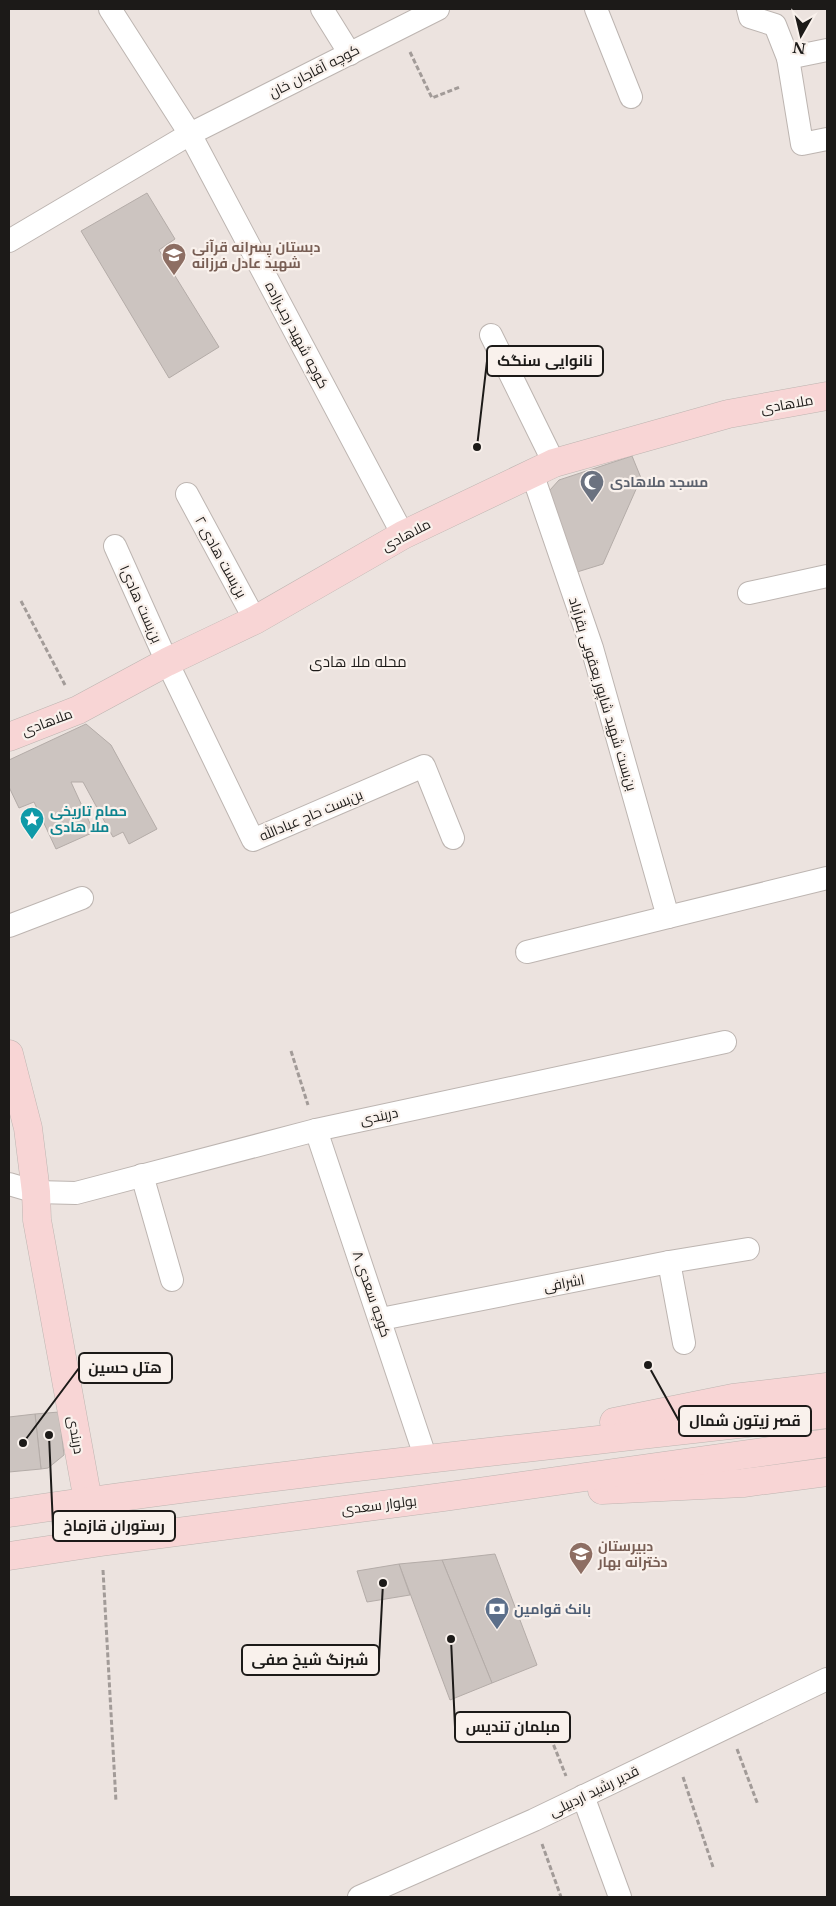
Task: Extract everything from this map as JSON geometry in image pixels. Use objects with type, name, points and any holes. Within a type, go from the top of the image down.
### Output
[{"type":"main road","name":"ملاهادی","points":[[9,737],[78,710],[167,662],[255,620],[403,535],[543,468],[728,414],[827,396]]},
{"type":"main road","name":"دربندی","points":[[9,1054],[28,1128],[36,1192],[37,1220],[88,1501]]},
{"type":"main road","points":[[434,1458],[733,1398],[827,1387]]},
{"type":"main road","points":[[9,1513],[88,1501],[434,1458],[827,1414]]},
{"type":"main road","name":"بولوار سعدی","points":[[9,1556],[827,1442]]},
{"type":"main road","points":[[443,1497],[743,1483],[827,1472]]},
{"type":"street","name":"کوچه شهید رجب‌زاده","points":[[110,9],[190,134],[403,535]]},
{"type":"street","points":[[322,9],[350,54]]},
{"type":"street","name":"کوچه آقاجان خان","points":[[9,240],[190,134],[437,9]]},
{"type":"street","points":[[596,9],[631,97]]},
{"type":"street","points":[[748,9],[750,16],[774,25],[788,58],[802,144],[827,138]]},
{"type":"street","points":[[788,58],[827,50]]},
{"type":"street","name":"بن‌بست شهید شاپور یعقوبی بقرآباد","points":[[491,335],[543,468],[668,917]]},
{"type":"street","name":"بن‌بست هادی ۲","points":[[187,494],[255,620]]},
{"type":"street","name":"بن‌بست هادی۱","points":[[116,546],[167,662]]},
{"type":"street","points":[[749,593],[827,576]]},
{"type":"street","name":"بن‌بست حاج عبادالله","points":[[167,662],[252,840],[424,766],[453,838]]},
{"type":"street","points":[[527,952],[827,878]]},
{"type":"street","points":[[9,926],[82,898]]},
{"type":"street","name":"دربندی","points":[[9,1184],[36,1192],[76,1193],[316,1130],[725,1042]]},
{"type":"street","name":"کوچه سعدی ۸","points":[[316,1130],[380,1319],[434,1458]]},
{"type":"street","points":[[142,1175],[172,1280]]},
{"type":"street","name":"اشرافی","points":[[380,1319],[668,1262],[748,1249]]},
{"type":"street","points":[[668,1262],[684,1343]]},
{"type":"street","name":"قدیر رشید اردبیلی","points":[[359,1897],[534,1820],[827,1680]]},
{"type":"street","points":[[579,1798],[620,1897]]},
{"type":"path","points":[[398,29],[432,98],[460,87]]},
{"type":"path","points":[[21,601],[78,710]]},
{"type":"path","points":[[291,1051],[316,1130]]},
{"type":"path","points":[[101,1542],[116,1802]]},
{"type":"path","points":[[729,1726],[758,1805]]},
{"type":"path","points":[[548,1731],[579,1798]]},
{"type":"path","points":[[674,1752],[714,1867]]},
{"type":"path","points":[[534,1820],[561,1897]]},
{"type":"building","points":[[147,193],[175,239],[159,250],[219,347],[169,378],[81,231]]},
{"type":"building","name":"مسجد ملاهادی","points":[[632,456],[641,478],[603,564],[577,572],[556,515],[550,490],[559,480]]},
{"type":"building","points":[[86,724],[111,745],[157,829],[129,844],[123,832],[113,837],[83,782],[71,782],[94,832],[56,849],[34,802],[19,808],[9,787],[9,760]]},
{"type":"building","points":[[59,1412],[64,1455],[48,1468],[41,1469],[35,1414]]},
{"type":"building","points":[[35,1414],[41,1469],[9,1472],[9,1417]]},
{"type":"building","name":"بانک قوامین","points":[[495,1554],[537,1665],[492,1683],[442,1560]]},
{"type":"building","points":[[442,1560],[492,1683],[450,1700],[399,1564]]},
{"type":"building","points":[[399,1564],[410,1595],[367,1602],[357,1571]]},
{"type":"place","name":"دبستان پسرانه قرآنی شهید عادل فرزانه","points":[[174,276]]},
{"type":"place","name":"نانوایی سنگک","points":[[477,447]]},
{"type":"place","name":"مسجد ملاهادی","points":[[592,503]]},
{"type":"place","name":"حمام تاریخی ملا هادی","points":[[32,840]]},
{"type":"place","name":"قصر زیتون شمال","points":[[648,1365]]},
{"type":"place","name":"رستوران قازماخ","points":[[49,1435]]},
{"type":"place","name":"هتل حسین","points":[[23,1443]]},
{"type":"place","name":"دبیرستان دخترانه بهار","points":[[581,1575]]},
{"type":"place","name":"شبرنگ شیخ صفی","points":[[383,1583]]},
{"type":"place","name":"بانک قوامین","points":[[497,1630]]},
{"type":"place","name":"مبلمان تندیس","points":[[451,1639]]},
{"type":"district","name":"محله ملا هادی","points":[[358,661]]}]
